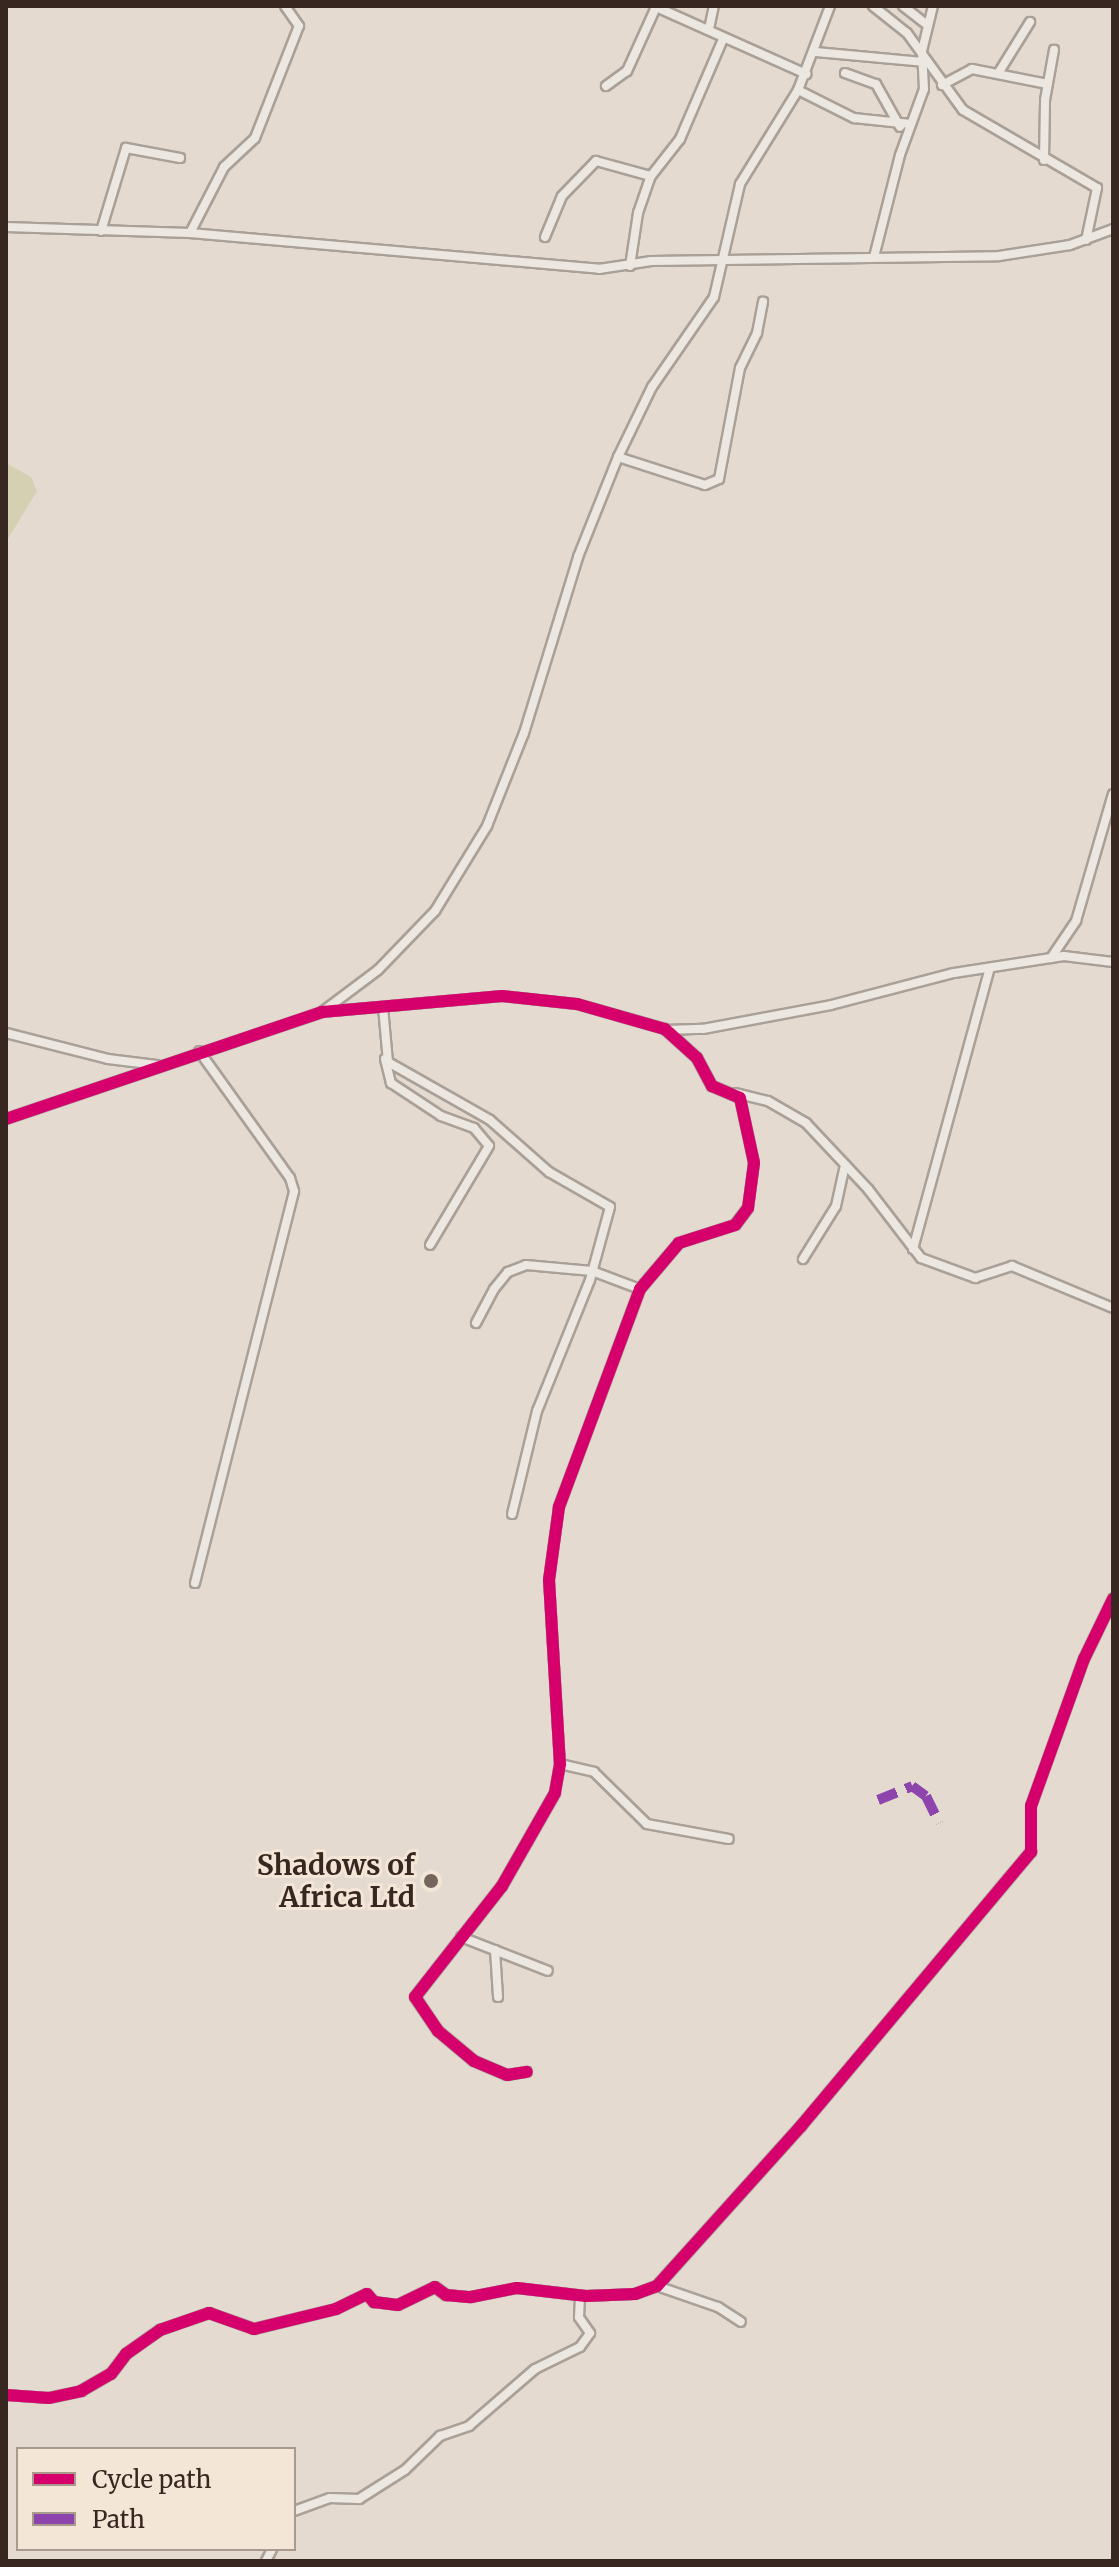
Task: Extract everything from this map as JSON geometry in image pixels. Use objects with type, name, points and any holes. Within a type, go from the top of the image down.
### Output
[{"type":"street","points":[[190,233],[224,167],[255,138],[299,26],[285,6]]},
{"type":"street","points":[[606,86],[627,71],[655,6],[671,9],[723,39],[806,74]]},
{"type":"street","points":[[709,29],[714,6]]},
{"type":"street","points":[[322,1012],[392,957],[461,874],[524,733],[578,557],[618,457],[652,387],[708,309],[725,259],[743,177],[798,90],[816,52],[830,6]]},
{"type":"street","points":[[873,6],[922,51],[942,85],[963,110],[1044,160],[1097,188],[1086,240]]},
{"type":"street","points":[[903,6],[927,25]]},
{"type":"street","points":[[874,257],[907,134],[926,81],[922,51],[933,6]]},
{"type":"street","points":[[999,72],[1030,22]]},
{"type":"street","points":[[630,266],[651,176],[680,139],[723,39]]},
{"type":"street","points":[[1044,160],[1048,84],[1054,50]]},
{"type":"street","points":[[816,52],[923,62]]},
{"type":"street","points":[[942,85],[966,70],[999,72],[1048,84]]},
{"type":"street","points":[[845,73],[876,84],[898,126],[907,134]]},
{"type":"street","points":[[798,90],[854,118],[898,126],[911,124]]},
{"type":"street","points":[[101,231],[126,148],[180,158]]},
{"type":"street","points":[[545,237],[562,196],[596,161],[651,176]]},
{"type":"street","points":[[6,227],[190,233],[529,265],[630,266],[725,259],[999,256],[1086,240],[1113,229]]},
{"type":"street","points":[[618,457],[705,485],[719,479],[740,368],[757,333],[763,302]]},
{"type":"street","points":[[1050,959],[1076,921],[1113,794]]},
{"type":"street","points":[[6,1119],[157,1065],[322,1012],[502,996],[546,998],[609,1010],[665,1029],[703,1029],[990,968],[1071,955],[1113,962]]},
{"type":"street","points":[[913,1249],[990,968]]},
{"type":"street","points":[[383,1007],[385,1058],[391,1083],[424,1106],[474,1128],[489,1146],[430,1245]]},
{"type":"street","points":[[665,1029],[697,1058],[712,1086],[788,1111],[845,1165],[913,1249],[928,1261],[975,1278],[1012,1266],[1113,1308]]},
{"type":"street","points":[[6,1033],[108,1059],[157,1065]]},
{"type":"street","points":[[195,1583],[294,1191],[290,1178],[199,1051]]},
{"type":"street","points":[[385,1058],[490,1120],[549,1172],[609,1204],[592,1271],[537,1411],[512,1514]]},
{"type":"street","points":[[527,2072],[507,2075],[474,2061],[438,2031],[416,2003],[417,1993],[533,1836],[555,1793],[560,1764],[548,1622],[551,1541],[576,1451],[640,1289],[679,1243],[735,1225],[748,1208],[754,1163],[744,1104],[735,1093]]},
{"type":"street","points":[[803,1259],[836,1206],[845,1165]]},
{"type":"street","points":[[476,1323],[488,1296],[516,1267],[541,1264],[592,1271],[640,1289]]},
{"type":"street","points":[[6,2395],[54,2398],[92,2386],[160,2330],[205,2314],[227,2315],[254,2329],[336,2309],[368,2294],[374,2302],[398,2305],[435,2287],[446,2295],[471,2297],[517,2288],[580,2296],[635,2294],[657,2286],[692,2252],[1031,1852],[1031,1806],[1084,1659],[1113,1599]]},
{"type":"street","points":[[560,1764],[594,1772],[647,1824],[729,1839]]},
{"type":"street","points":[[461,1937],[548,1971]]},
{"type":"street","points":[[495,1950],[498,1997]]},
{"type":"street","points":[[657,2286],[718,2307],[741,2322]]},
{"type":"street","points":[[296,2510],[330,2498],[359,2499],[405,2470],[440,2436],[475,2422],[535,2369],[580,2347],[590,2333],[579,2317],[580,2296]]},
{"type":"shaded area","points":[[6,463],[31,477],[37,491],[6,542]]},
{"type":"marked path","points":[[878,1800],[912,1786],[926,1796],[939,1823]]},
{"type":"cycle path","points":[[6,1119],[322,1012],[502,996],[577,1004],[665,1029],[697,1058],[712,1086],[740,1098],[754,1163],[748,1208],[735,1225],[679,1243],[640,1289],[559,1507],[549,1580],[560,1764],[555,1793],[502,1886],[415,1997],[438,2031],[474,2061],[507,2075],[527,2072]]},
{"type":"cycle path","points":[[6,2395],[49,2398],[81,2391],[111,2374],[126,2354],[160,2330],[209,2313],[254,2329],[336,2309],[367,2294],[374,2302],[398,2305],[435,2287],[446,2295],[471,2297],[517,2288],[586,2296],[635,2294],[657,2286],[801,2126],[1031,1852],[1031,1806],[1084,1659],[1113,1599]]},
{"type":"place","name":"Shadows of Africa Ltd","points":[[431,1881]]}]
